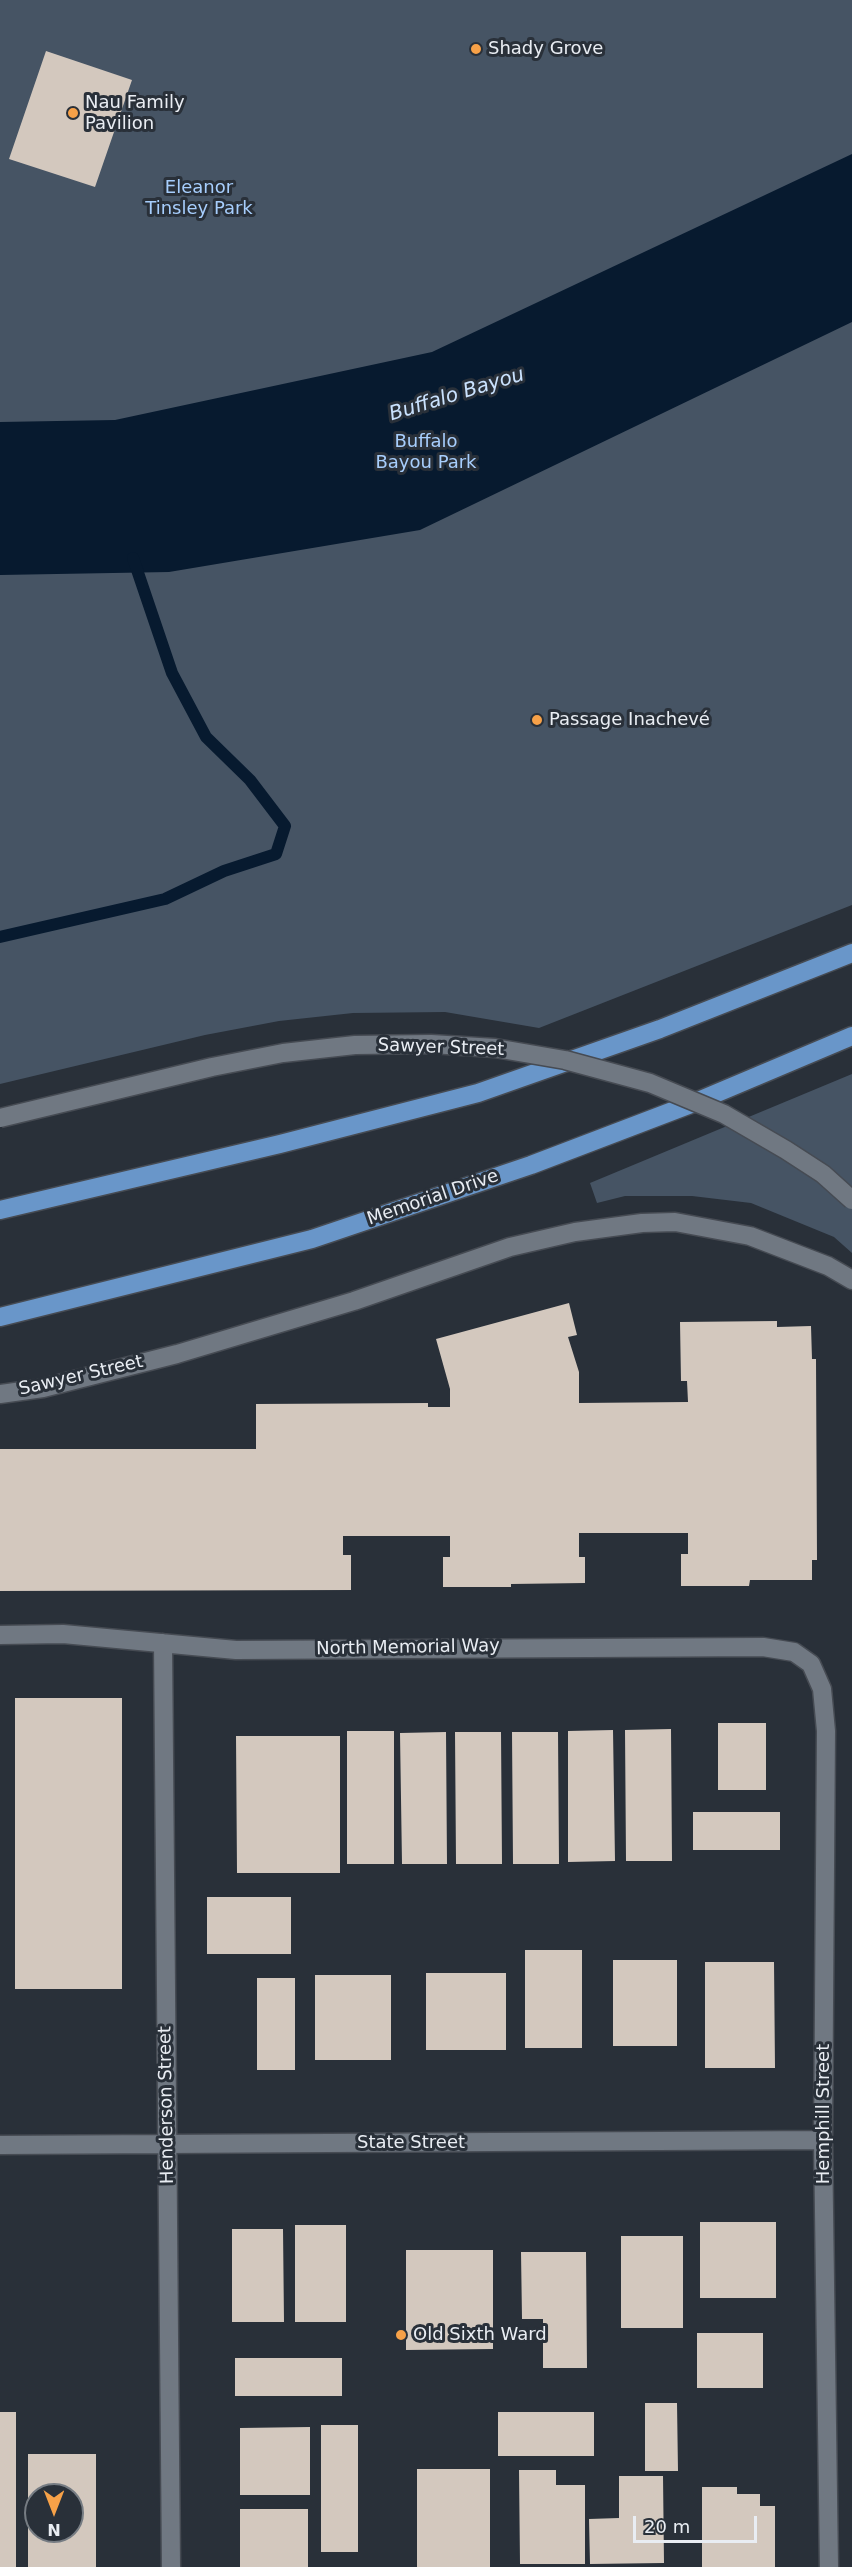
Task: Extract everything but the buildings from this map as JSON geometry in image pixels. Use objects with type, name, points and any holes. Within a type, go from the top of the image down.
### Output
[{"type":"main road","points":[[0,1210],[269,1147],[478,1092],[660,1029],[852,953]]},
{"type":"main road","name":"Memorial Drive","points":[[0,1317],[312,1239],[531,1165],[606,1137],[852,1036]]},
{"type":"street","name":"Sawyer Street","points":[[0,1118],[212,1067],[283,1053],[355,1045],[431,1044],[495,1048],[565,1059],[650,1083],[713,1109],[786,1150],[823,1174],[852,1200]]},
{"type":"street","name":"Sawyer Street","points":[[0,1394],[43,1388],[177,1354],[354,1301],[510,1247],[575,1232],[642,1222],[675,1222],[750,1236],[828,1266],[852,1280]]},
{"type":"street","name":"North Memorial Way","points":[[0,1635],[63,1635],[236,1650],[763,1647],[794,1652],[812,1664]]},
{"type":"street","name":"Henderson Street","points":[[163,1643],[171,2567]]},
{"type":"street","name":"Hemphill Street","points":[[812,1664],[822,1689],[826,1731],[823,2140],[829,2567]]},
{"type":"street","name":"State Street","points":[[0,2145],[823,2140]]},
{"type":"green space","name":"Buffalo Bayou Park","points":[[0,0],[852,0],[852,905],[539,1028],[445,1012],[353,1013],[279,1021],[205,1035],[0,1084]]},
{"type":"green space","points":[[852,1074],[852,1253],[834,1237],[751,1203],[692,1196],[625,1196],[597,1203],[590,1183]]},
{"type":"water","name":"Buffalo Bayou","points":[[852,154],[852,322],[420,530],[169,572],[0,575],[0,422],[115,420],[432,352]]},
{"type":"waterway","points":[[0,937],[165,899],[224,871],[276,854],[285,826],[250,780],[206,737],[172,673],[133,558]]},
{"type":"place","name":"Shady Grove","points":[[476,49]]},
{"type":"place","name":"Nau Family Pavilion","points":[[73,113]]},
{"type":"place","name":"Passage Inachevé","points":[[537,720]]},
{"type":"place","name":"Old Sixth Ward","points":[[401,2335]]},
{"type":"park label","name":"Eleanor Tinsley Park","points":[[199,198]]}]
